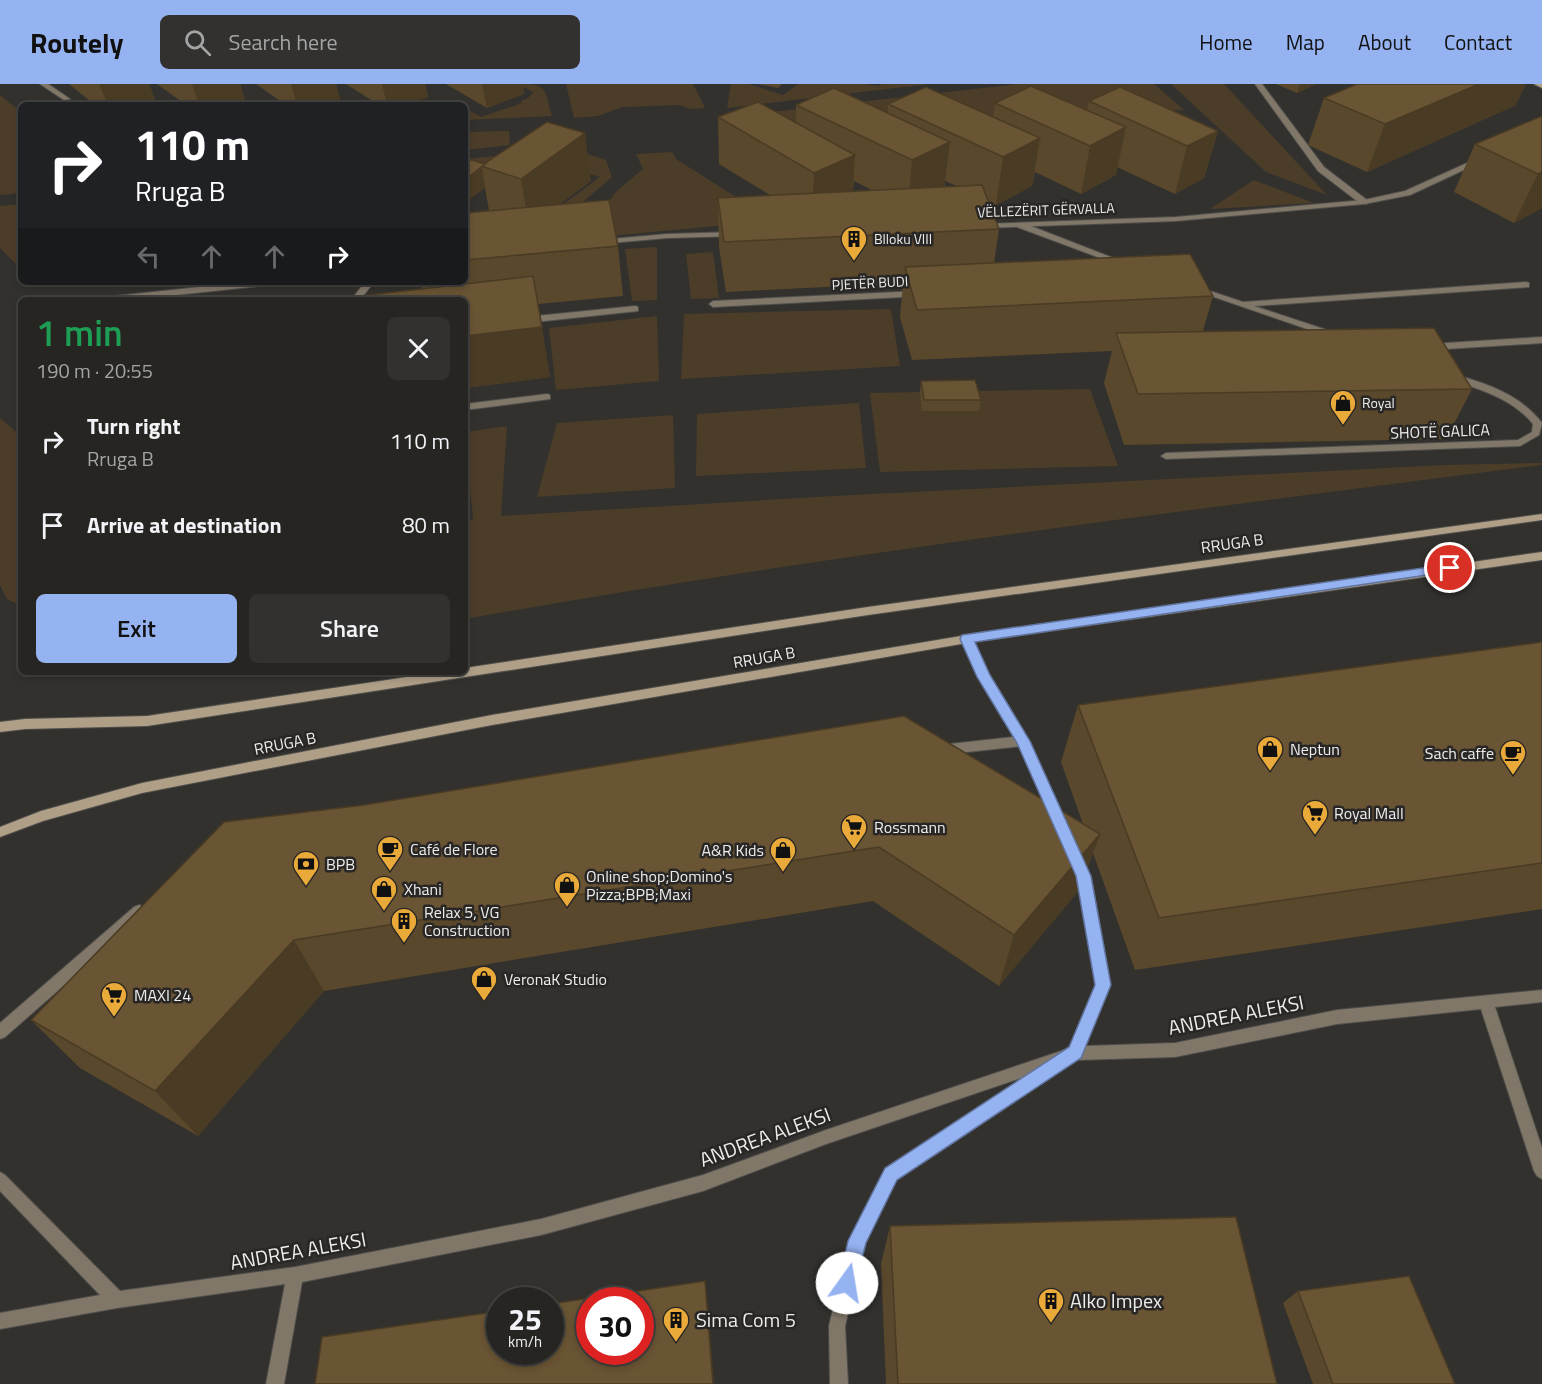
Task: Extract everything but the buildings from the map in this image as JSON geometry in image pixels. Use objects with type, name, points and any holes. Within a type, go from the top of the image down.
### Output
[{"type":"main road","points":[[1537,84],[1542,86]]},
{"type":"main road","name":"RRUGA B","points":[[468,672],[868,611],[1542,517]]},
{"type":"main road","name":"RRUGA B","points":[[0,832],[40,816],[142,788],[492,720],[967,639],[1542,556]]},
{"type":"main road","name":"RRUGA B","points":[[0,728],[25,724],[147,721],[449,675]]},
{"type":"street","points":[[43,84],[66,99]]},
{"type":"street","points":[[1258,84],[1321,169],[1364,202]]},
{"type":"street","name":"VËLLEZËRIT GËRVALLA","points":[[973,226],[1176,219],[1364,202],[1407,193],[1491,155]]},
{"type":"street","points":[[1020,225],[1132,267]]},
{"type":"street","points":[[586,243],[667,236],[741,234]]},
{"type":"street","points":[[133,297],[242,285]]},
{"type":"street","points":[[358,297],[368,285]]},
{"type":"street","points":[[1183,285],[1336,336]]},
{"type":"street","points":[[1238,304],[1526,285]]},
{"type":"street","name":"PJETËR BUDI","points":[[713,304],[925,294]]},
{"type":"street","points":[[510,322],[635,309]]},
{"type":"street","points":[[1414,348],[1542,340]]},
{"type":"street","name":"SHOTË GALICA","points":[[1166,456],[1520,443],[1536,433],[1538,424],[1523,407],[1503,396],[1444,374]]},
{"type":"street","points":[[468,407],[547,397]]},
{"type":"street","points":[[839,1384],[837,1326],[857,1241],[891,1174],[1075,1053],[1103,985],[1084,876],[1023,741],[984,677],[967,639]]},
{"type":"street","points":[[930,751],[1023,741]]},
{"type":"street","points":[[0,1032],[152,901]]},
{"type":"street","name":"ANDREA ALEKSI","points":[[0,1321],[117,1300],[295,1275],[541,1227],[703,1183],[826,1137],[1075,1053],[1175,1050],[1337,1017],[1542,996]]},
{"type":"street","points":[[1486,1002],[1542,1171]]},
{"type":"street","points":[[0,1180],[117,1300]]},
{"type":"street","points":[[275,1384],[295,1275]]},
{"type":"shaded area","points":[[519,84],[541,87],[546,94],[552,116],[468,120],[468,110],[481,117],[522,103],[521,101],[533,92]]},
{"type":"shaded area","points":[[566,84],[693,84],[705,108],[691,109],[679,105],[622,107],[598,116],[574,118]]},
{"type":"shaded area","points":[[731,84],[749,84],[783,95],[798,84],[879,86],[881,84],[930,84],[727,108]]},
{"type":"shaded area","points":[[1019,84],[1154,84],[1184,110],[730,130],[771,112]]},
{"type":"shaded area","points":[[1171,84],[1224,84],[1327,195],[1266,172]]},
{"type":"shaded area","points":[[0,95],[18,110],[18,193],[0,195]]},
{"type":"shaded area","points":[[509,131],[510,145],[468,150],[468,132]]},
{"type":"shaded area","points":[[557,150],[578,151],[606,160],[612,177],[570,213],[508,245],[600,177],[551,163],[515,188],[468,159]]},
{"type":"shaded area","points":[[672,152],[676,159],[744,202],[728,225],[598,237],[601,211],[617,191],[643,169],[636,154]]},
{"type":"shaded area","points":[[1254,180],[1314,203],[1210,209]]},
{"type":"shaded area","points":[[18,204],[18,266],[0,248],[0,206]]},
{"type":"shaded area","points":[[657,247],[657,300],[632,301],[625,249]]},
{"type":"shaded area","points":[[713,252],[719,298],[691,299],[686,254]]},
{"type":"shaded area","points":[[891,309],[900,366],[681,379],[684,314]]},
{"type":"shaded area","points":[[657,316],[659,381],[556,390],[549,328]]},
{"type":"shaded area","points":[[1090,389],[1118,466],[880,472],[870,393]]},
{"type":"shaded area","points":[[859,403],[866,468],[696,476],[697,414]]},
{"type":"shaded area","points":[[673,415],[675,488],[537,497],[557,423]]},
{"type":"shaded area","points":[[0,418],[18,433],[18,604],[7,599],[0,585]]},
{"type":"shaded area","points":[[507,426],[501,516],[834,496],[1445,465],[1542,463],[1542,465],[868,554],[468,618],[468,520],[473,519],[468,465],[468,432]]},
{"type":"place","name":"Blloku VIII","points":[[854,262]]},
{"type":"place","name":"Royal","points":[[1343,426]]},
{"type":"place","name":"Neptun","points":[[1270,772]]},
{"type":"place","name":"Sach caffe","points":[[1513,776]]},
{"type":"place","name":"Royal Mall","points":[[1315,836]]},
{"type":"place","name":"Rossmann","points":[[854,850]]},
{"type":"place","name":"Café de Flore","points":[[390,872]]},
{"type":"place","name":"A&R Kids","points":[[783,873]]},
{"type":"place","name":"BPB","points":[[306,887]]},
{"type":"place","name":"Online shop;Domino's Pizza;BPB;Maxi","points":[[567,908]]},
{"type":"place","name":"Xhani","points":[[384,912]]},
{"type":"place","name":"Relax 5, VG Construction","points":[[404,944]]},
{"type":"place","name":"VeronaK Studio","points":[[484,1002]]},
{"type":"place","name":"MAXI 24","points":[[114,1018]]},
{"type":"place","name":"Alko Impex","points":[[1051,1324]]},
{"type":"place","name":"Sima Com 5","points":[[676,1343]]},
{"type":"route","points":[[847,1283],[857,1241],[891,1174],[1075,1053],[1103,985],[1084,876],[1023,741],[984,677],[967,639],[1450,568]]}]
